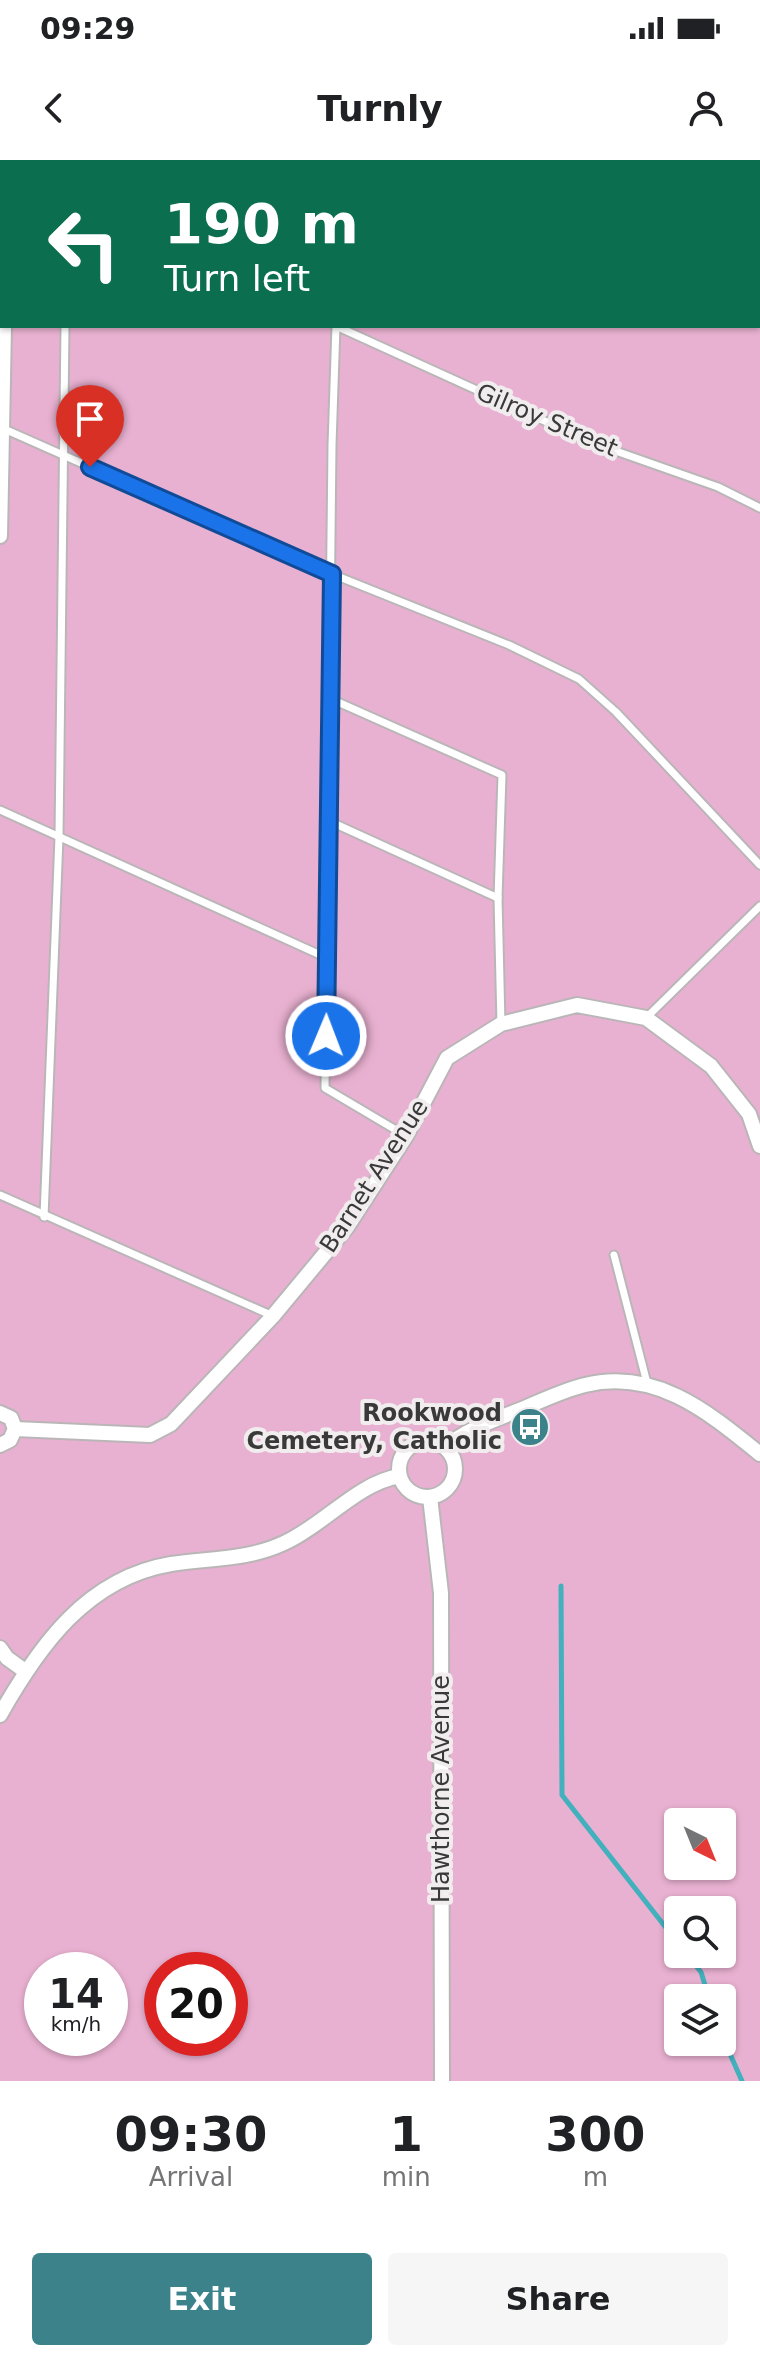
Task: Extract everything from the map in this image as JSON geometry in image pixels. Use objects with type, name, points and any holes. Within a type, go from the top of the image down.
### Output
[{"type":"street","points":[[0,536],[4,328]]},
{"type":"street","name":"Barnet Avenue","points":[[15,1429],[150,1435],[171,1424],[273,1316],[347,1227],[406,1136],[447,1058],[501,1024],[577,1005],[646,1018],[711,1066],[749,1114],[760,1146]]},
{"type":"street","points":[[446,1447],[474,1430],[576,1388],[613,1381],[647,1383],[680,1396],[760,1454]]},
{"type":"street","points":[[0,1413],[11,1418],[15,1429],[10,1440],[0,1445]]},
{"type":"street","points":[[419,1441],[433,1441],[446,1447],[456,1467],[453,1481],[444,1492],[430,1497],[411,1492],[399,1476],[402,1455],[419,1441]]},
{"type":"street","points":[[0,1715],[25,1671],[62,1624],[92,1597],[114,1583],[166,1565],[232,1558],[271,1549],[306,1532],[370,1487],[399,1476]]},
{"type":"street","name":"Hawthorne Avenue","points":[[430,1497],[441,1593],[442,2081]]},
{"type":"street","points":[[0,1648],[7,1658],[25,1671]]},
{"type":"lane","points":[[44,1217],[59,837],[65,328]]},
{"type":"lane","points":[[336,328],[325,1088],[406,1136]]},
{"type":"lane","name":"Gilroy Street","points":[[340,328],[593,443],[718,487],[760,508]]},
{"type":"lane","points":[[1,427],[332,574],[509,645],[579,679],[616,712],[760,865]]},
{"type":"lane","points":[[331,699],[502,775],[498,898],[501,1024]]},
{"type":"lane","points":[[0,810],[327,958]]},
{"type":"lane","points":[[329,821],[498,898]]},
{"type":"lane","points":[[646,1018],[760,906]]},
{"type":"lane","points":[[0,1195],[273,1316]]},
{"type":"lane","points":[[614,1255],[647,1383]]},
{"type":"shaded area","points":[[0,328],[760,328],[760,2081],[0,2081]]},
{"type":"waterway","points":[[561,1586],[562,1795],[664,1925]]},
{"type":"waterway","points":[[698,1968],[705,1984]]},
{"type":"waterway","points":[[731,2056],[742,2081]]},
{"type":"place","name":"Rookwood Cemetery, Catholic","points":[[530,1427]]},
{"type":"route","points":[[90,467],[332,574],[326,1036]]}]
